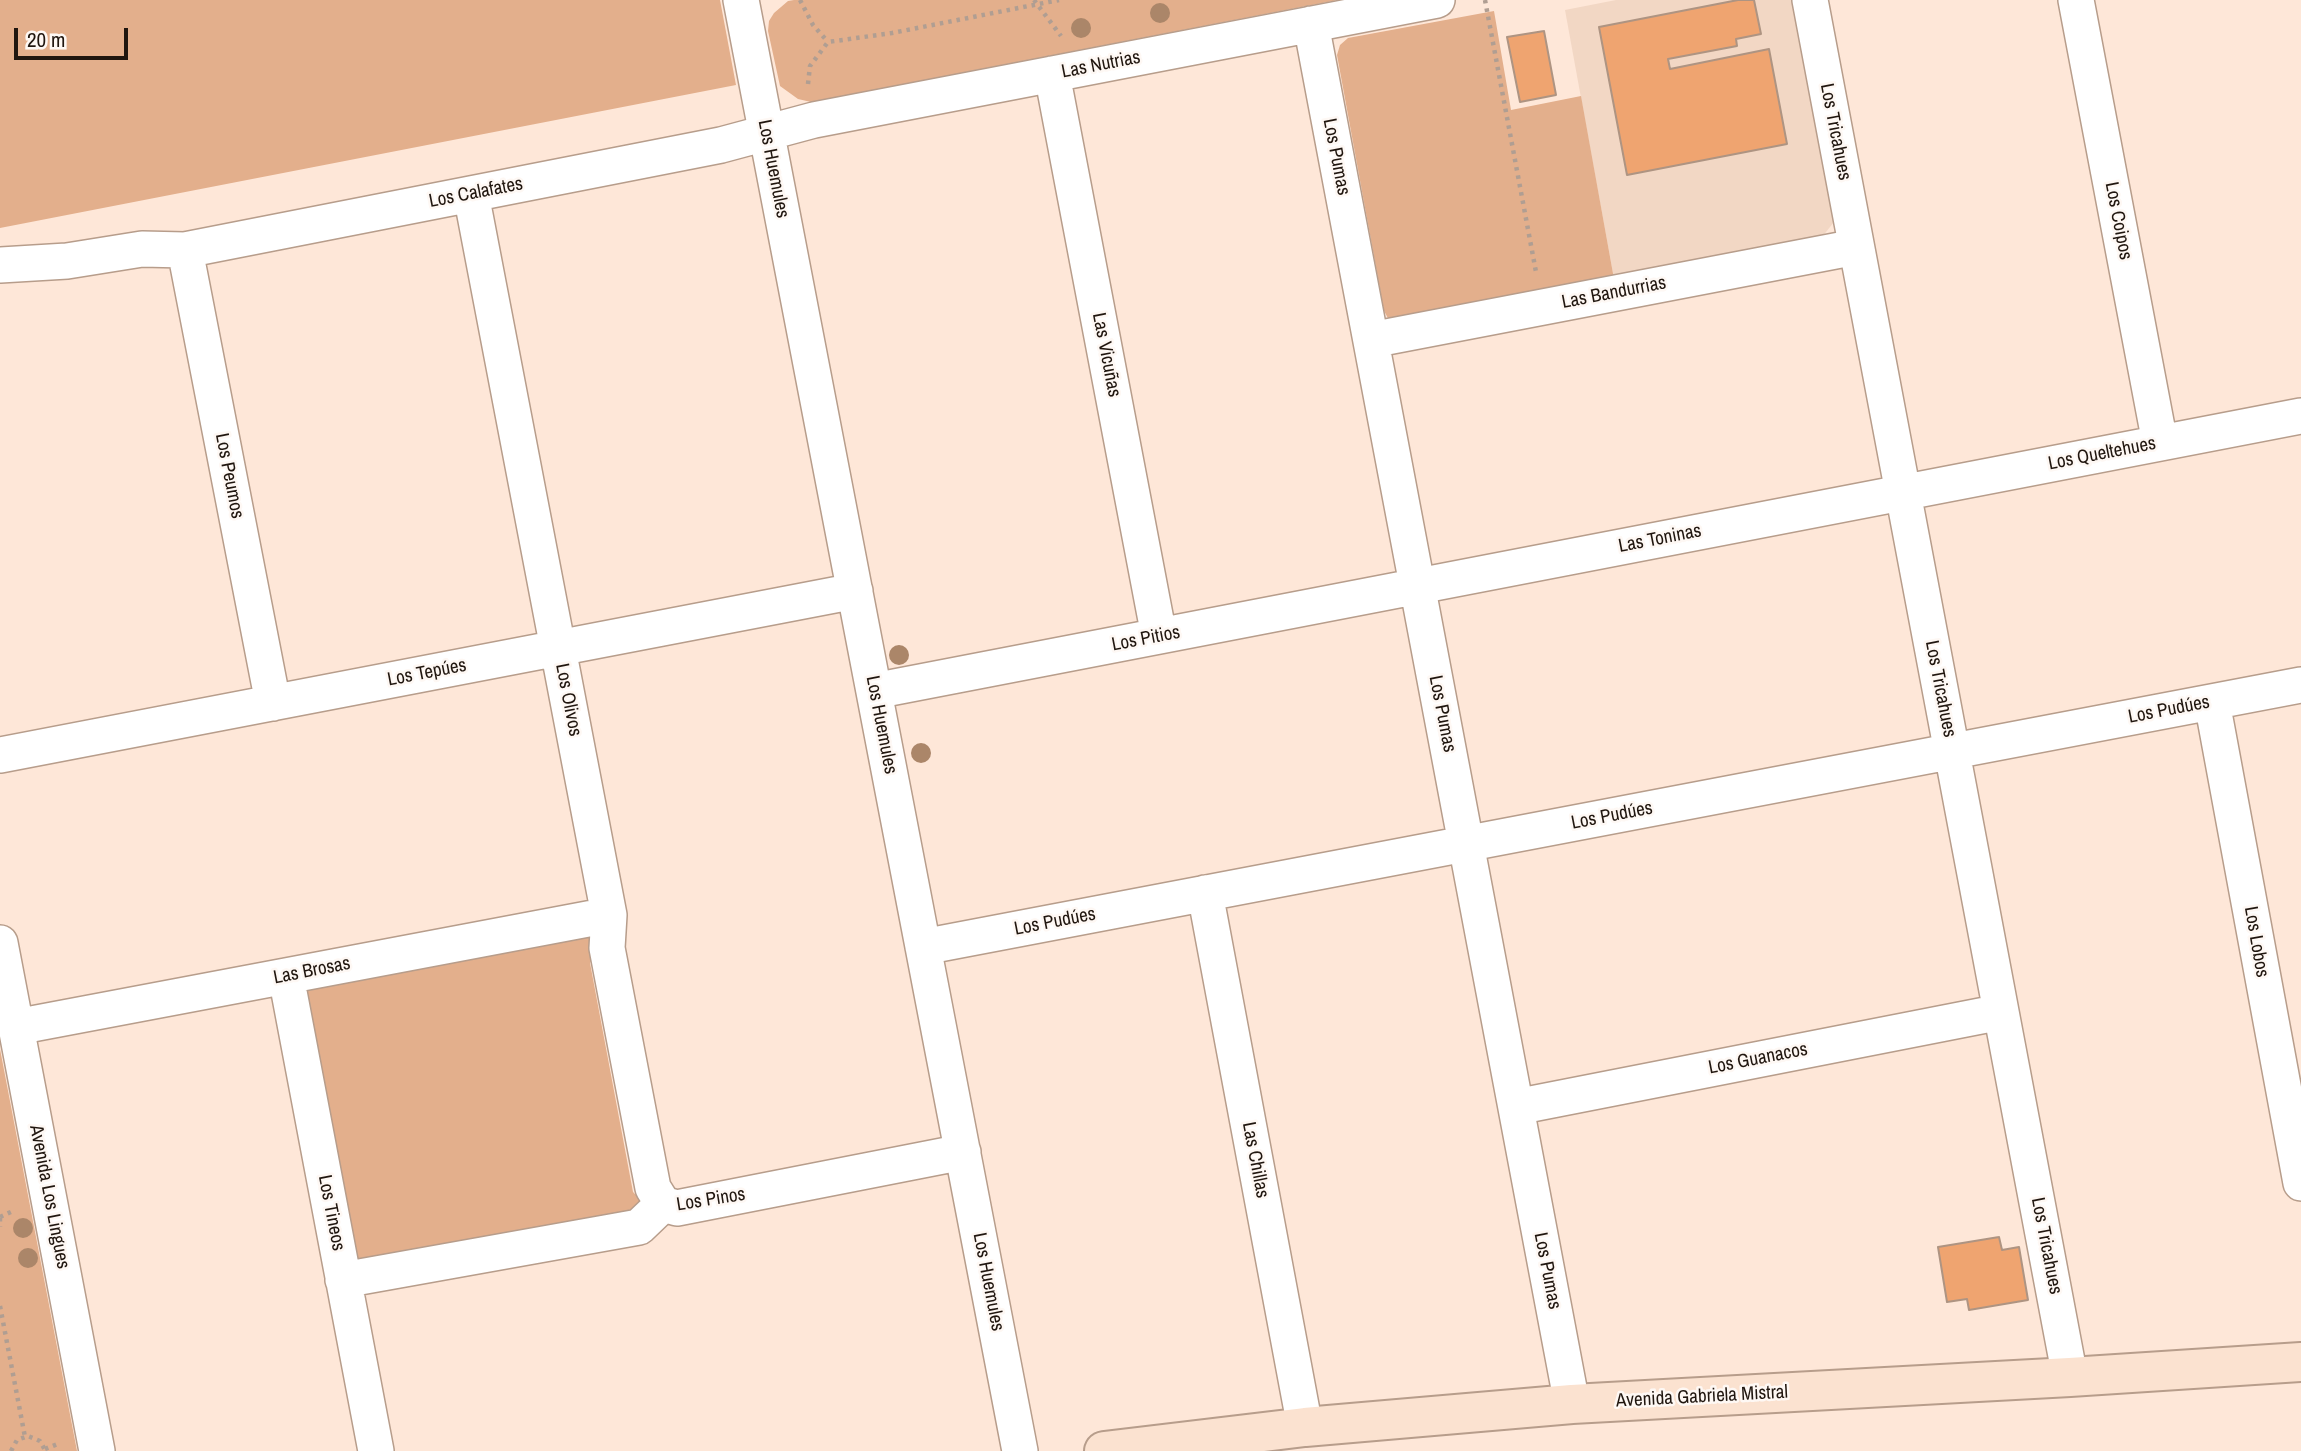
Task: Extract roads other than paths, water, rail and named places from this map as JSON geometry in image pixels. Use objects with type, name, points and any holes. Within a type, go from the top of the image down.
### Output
[{"type":"main road","name":"Avenida Gabriela Mistral","points":[[1104,1451],[1305,1427],[1572,1404],[2301,1362]]},
{"type":"street","name":"Los Huemules","points":[[741,0],[1020,1451]]},
{"type":"street","name":"Las Nutrias","points":[[766,133],[814,120],[1437,0]]},
{"type":"street","name":"Los Tricahues","points":[[1810,0],[2070,1377]]},
{"type":"street","name":"Los Coipos","points":[[2076,0],[2160,443]]},
{"type":"street","name":"Los Pumas","points":[[1311,24],[1572,1404]]},
{"type":"street","name":"Las Vicuñas","points":[[1052,74],[1159,636]]},
{"type":"street","name":"Los Calafates","points":[[0,265],[67,261],[142,249],[185,250],[721,145],[766,133]]},
{"type":"street","name":"Los Olivos","points":[[471,194],[609,915],[607,948],[653,1188],[663,1204]]},
{"type":"street","name":"Las Bandurrias","points":[[1371,340],[1856,247]]},
{"type":"street","name":"Los Peumos","points":[[185,250],[272,703]]},
{"type":"street","name":"Los Queltehues","points":[[1903,492],[2301,416]]},
{"type":"street","name":"Las Toninas","points":[[1418,586],[1903,492]]},
{"type":"street","name":"Los Pitios","points":[[874,691],[1418,586]]},
{"type":"street","name":"Los Tepúes","points":[[0,755],[855,591]]},
{"type":"street","name":"Los Pudúes","points":[[923,947],[2301,685]]},
{"type":"street","name":"Los Lobos","points":[[2212,702],[2301,1183]]},
{"type":"street","name":"Las Chillas","points":[[1205,893],[1305,1427]]},
{"type":"street","name":"Las Brosas","points":[[16,1027],[609,915]]},
{"type":"street","name":"Avenida Los Lingues","points":[[0,943],[97,1451]]},
{"type":"street","name":"Los Tineos","points":[[286,976],[376,1451]]},
{"type":"street","name":"Los Guanacos","points":[[1516,1107],[2001,1012]]},
{"type":"street","name":"Los Pinos","points":[[343,1280],[639,1227],[663,1204],[677,1208],[963,1152]]}]
